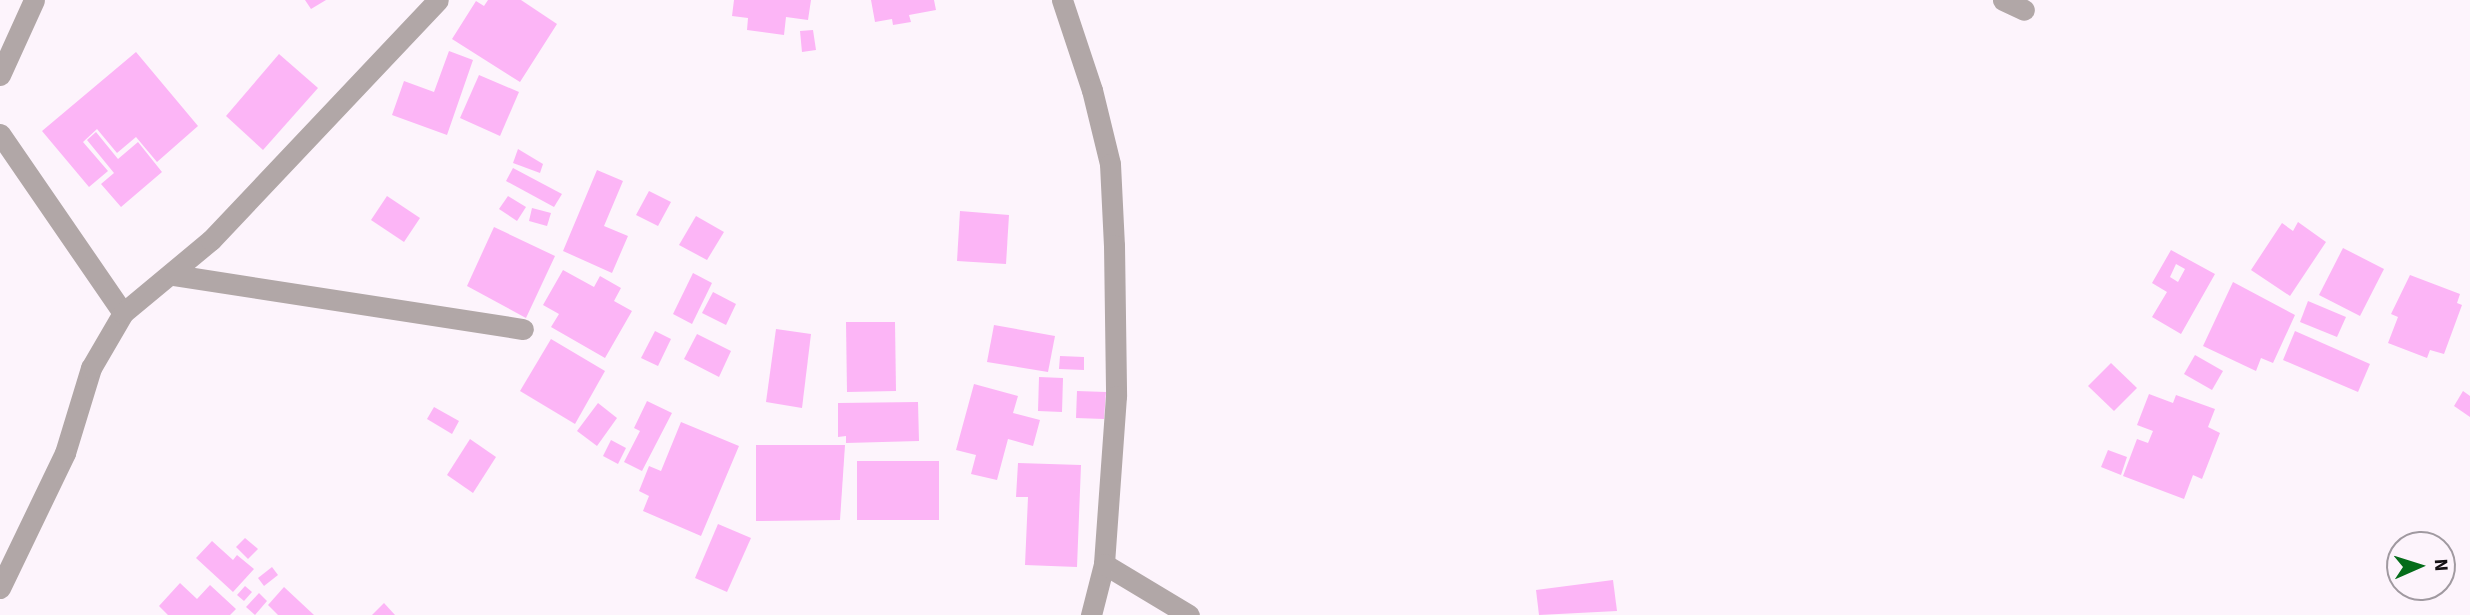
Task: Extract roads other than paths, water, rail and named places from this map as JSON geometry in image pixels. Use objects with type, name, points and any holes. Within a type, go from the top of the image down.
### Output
[{"type":"street","points":[[0,75],[34,0]]},
{"type":"street","points":[[0,588],[65,453],[91,368],[123,313],[174,275],[354,94],[439,0]]},
{"type":"street","points":[[1062,0],[1092,90],[1110,164],[1116,396],[1104,564],[1091,615]]},
{"type":"street","points":[[2003,0],[2024,10]]},
{"type":"street","points":[[0,134],[123,313]]},
{"type":"street","points":[[174,275],[523,330]]},
{"type":"street","points":[[1104,564],[1189,615]]}]
